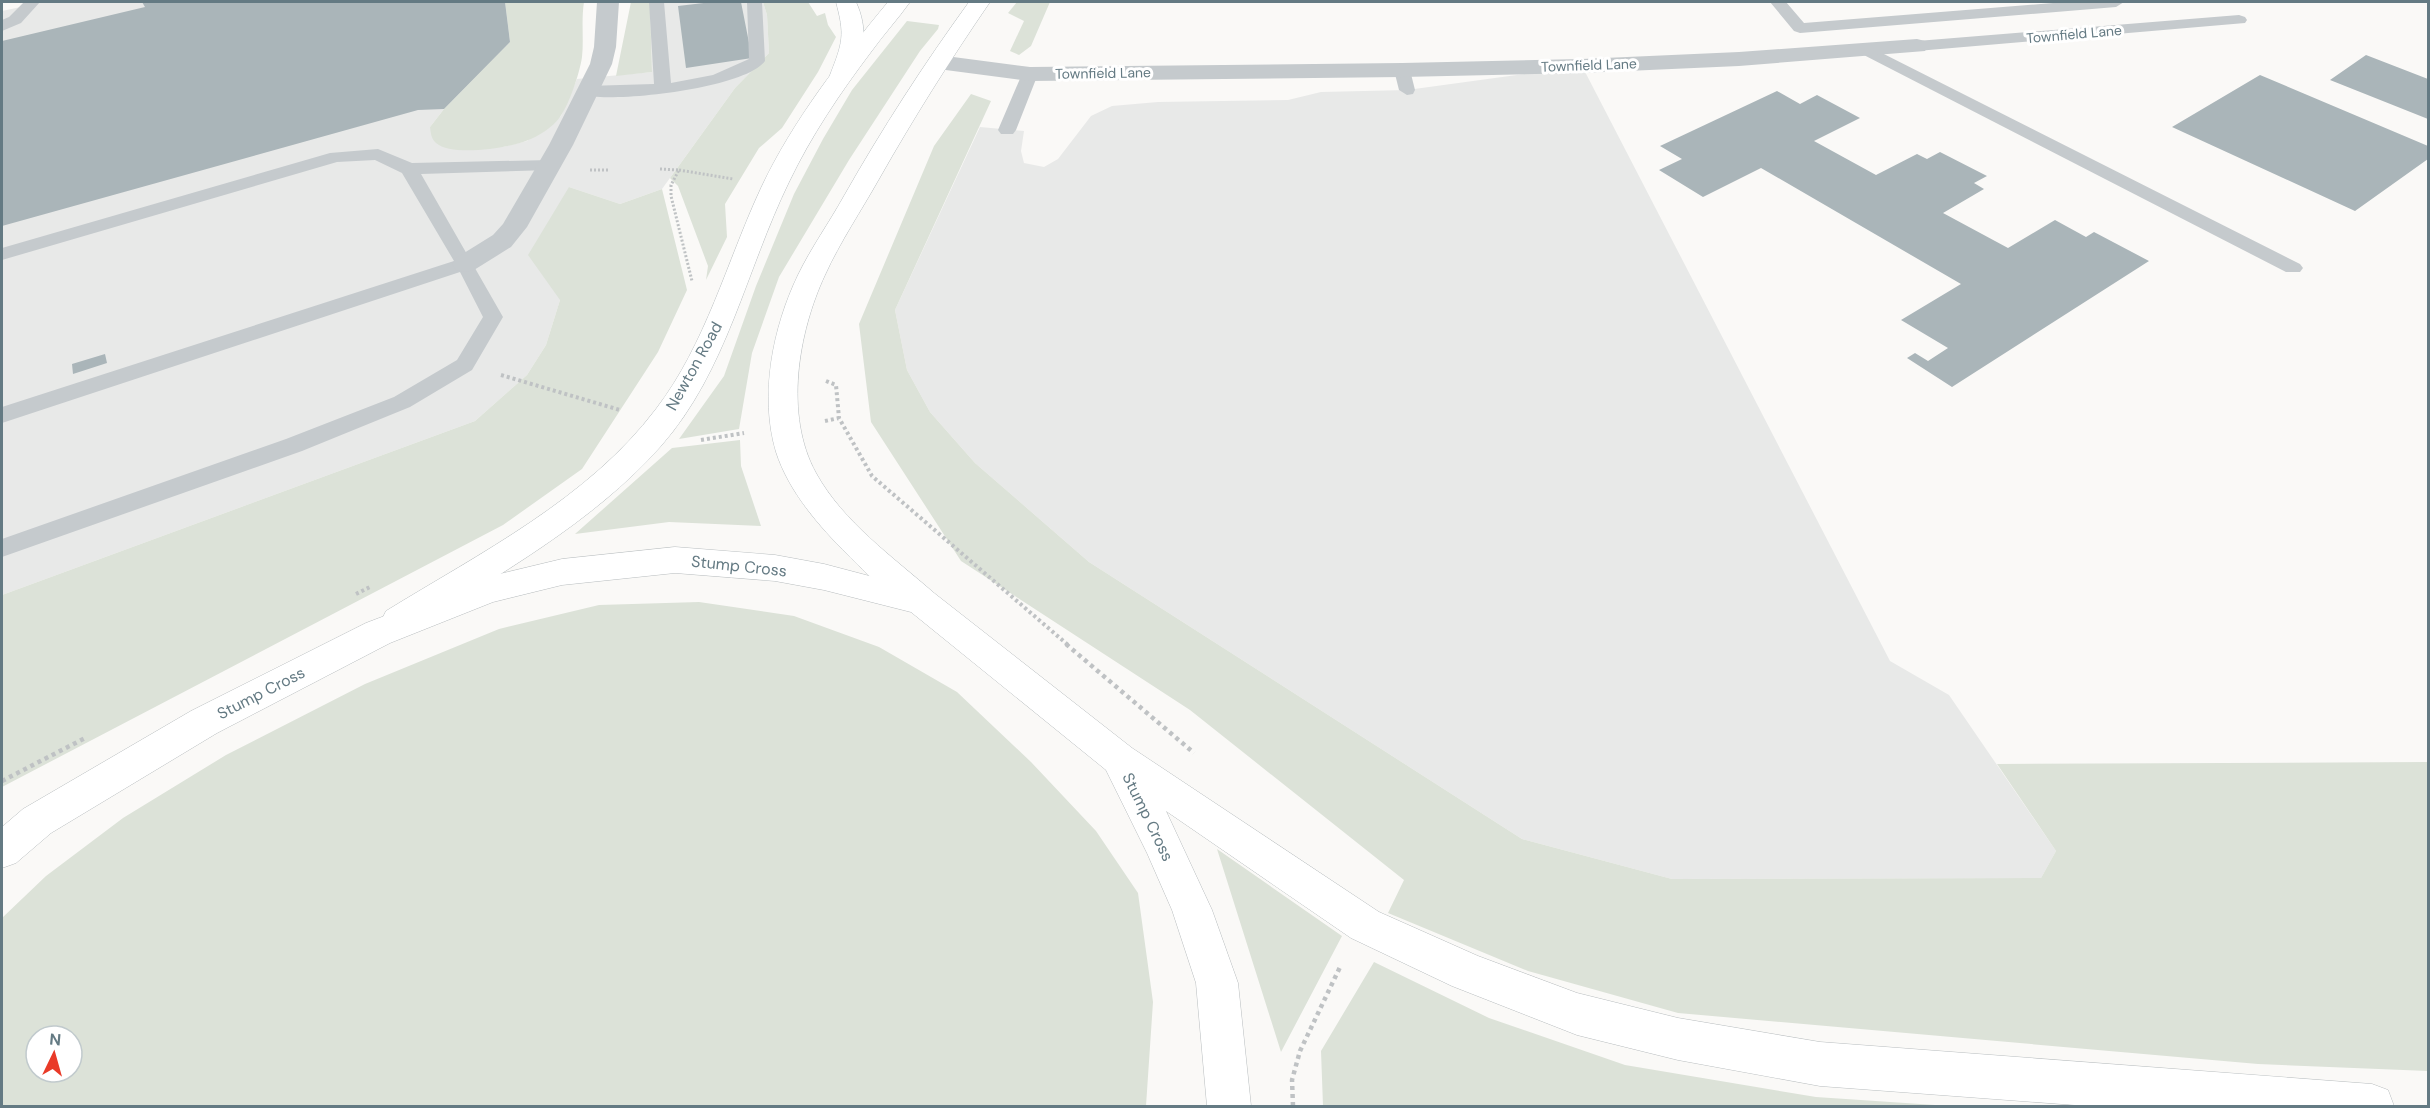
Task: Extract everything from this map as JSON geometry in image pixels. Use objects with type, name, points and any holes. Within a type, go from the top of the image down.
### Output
[{"type":"main road","points":[[842,75],[856,38],[854,19],[846,2]]},
{"type":"main road","name":"Newton Road","points":[[378,633],[544,527],[591,494],[624,466],[652,436],[679,399],[722,318],[776,183],[812,118],[899,2]]},
{"type":"main road","points":[[922,602],[854,540],[813,496],[792,454],[786,427],[783,390],[788,354],[807,284],[873,166],[938,62],[979,2]]},
{"type":"main road","name":"Stump Cross","points":[[2,851],[37,821],[204,722],[378,633],[487,590],[562,572],[675,560],[775,568],[824,577],[922,602],[1119,759],[1164,846],[1192,910],[1217,983],[1229,1107]]},
{"type":"main road","points":[[1119,759],[1365,925],[1467,972],[1577,1014],[1678,1039],[1820,1064],[2372,1107]]},
{"type":"main road","points":[[2,834],[37,821]]},
{"type":"street","points":[[465,264],[502,241],[514,227],[550,165],[603,56],[608,2]]},
{"type":"street","name":"Townfield Lane","points":[[938,62],[1030,74],[1404,80],[1582,66],[1739,59],[1917,46]]},
{"type":"lane","points":[[2,26],[15,20],[32,2]]},
{"type":"lane","points":[[656,2],[663,88]]},
{"type":"lane","points":[[587,91],[663,88],[724,78],[756,61],[758,54],[754,2]]},
{"type":"lane","points":[[1778,2],[1800,28],[2116,2]]},
{"type":"lane","points":[[1914,18],[1941,44]]},
{"type":"lane","name":"Townfield Lane","points":[[1917,46],[2239,20]]},
{"type":"lane","points":[[1864,49],[2293,268]]},
{"type":"lane","points":[[1007,130],[1030,74]]},
{"type":"lane","points":[[2,254],[336,157],[378,153],[409,169],[550,165]]},
{"type":"lane","points":[[2,548],[294,445],[402,402],[465,365],[492,317],[465,264],[409,169]]},
{"type":"lane","points":[[2,415],[465,264]]},
{"type":"path","points":[[660,169],[733,179]]},
{"type":"path","points":[[679,170],[671,185],[671,196],[694,291]]},
{"type":"path","points":[[465,365],[632,413],[618,427],[681,443],[839,418]]},
{"type":"path","points":[[836,386],[839,418],[872,476],[1199,757]]},
{"type":"path","points":[[348,598],[380,582]]},
{"type":"path","points":[[2,782],[96,732]]},
{"type":"path","points":[[1293,1107],[1292,1080],[1300,1051],[1342,963]]},
{"type":"shaded area","points":[[44,2],[505,2],[510,42],[444,109],[430,127],[455,149],[503,147],[527,141],[561,116],[577,79],[652,72],[650,2],[763,2],[767,15],[769,53],[735,88],[662,189],[620,204],[569,187],[560,300],[546,345],[527,375],[475,421],[2,595],[2,11]]},
{"type":"shaded area","points":[[505,2],[584,2],[582,57],[570,97],[560,117],[553,125],[526,141],[480,150],[454,150],[444,147],[433,139],[430,127],[444,109],[510,42]]},
{"type":"shaded area","points":[[631,2],[650,2],[652,72],[616,76]]},
{"type":"shaded area","points":[[763,2],[808,2],[817,16],[825,13],[828,25],[836,37],[818,72],[782,128],[759,148],[725,204],[727,237],[706,280],[708,266],[678,186],[670,178],[735,88],[769,53],[767,15]]},
{"type":"shaded area","points":[[1017,2],[1050,2],[1031,46],[1019,55],[1010,51],[1024,21],[1008,13]]},
{"type":"shaded area","points":[[907,21],[939,25],[849,160],[779,277],[752,353],[739,429],[679,439],[724,376],[756,286],[794,194],[823,139],[852,90]]},
{"type":"shaded area","points":[[1582,66],[1890,661],[1949,695],[2056,851],[2041,878],[1672,879],[1522,839],[1089,562],[975,463],[930,412],[907,370],[895,310],[980,127],[1024,131],[1021,151],[1024,163],[1044,167],[1058,159],[1091,116],[1112,106],[1158,102],[1288,100],[1321,92],[1407,90]]},
{"type":"shaded area","points":[[971,94],[991,101],[895,310],[907,370],[930,412],[975,463],[1089,562],[1522,839],[1672,879],[2041,878],[2056,851],[1997,764],[2428,762],[2428,1071],[2258,1064],[1678,1013],[1528,971],[1388,913],[1404,880],[1190,710],[961,561],[871,422],[859,324],[934,146]]},
{"type":"shaded area","points":[[569,187],[620,204],[662,189],[687,290],[658,352],[582,469],[503,525],[2,787],[2,595],[475,421],[527,375],[546,345],[560,300],[528,255]]},
{"type":"shaded area","points":[[740,440],[741,466],[761,526],[669,522],[575,534],[672,448]]},
{"type":"shaded area","points":[[699,602],[794,616],[879,647],[957,692],[1031,762],[1096,831],[1138,893],[1153,1002],[1146,1106],[2,1106],[2,918],[46,876],[123,818],[226,755],[365,684],[499,629],[599,605]]},
{"type":"shaded area","points":[[1217,849],[1342,936],[1281,1052]]},
{"type":"shaded area","points":[[1374,962],[1489,1018],[1625,1065],[1816,1097],[1950,1106],[1323,1106],[1321,1051]]},
{"type":"building","points":[[142,2],[505,2],[510,42],[444,109],[418,110],[2,226],[2,41],[145,7]]},
{"type":"building","points":[[712,2],[741,2],[752,58],[686,68],[678,6]]},
{"type":"building","points":[[2366,55],[2428,79],[2428,119],[2330,80]]},
{"type":"building","points":[[2260,75],[2428,146],[2428,159],[2355,211],[2172,127]]},
{"type":"building","points":[[1777,91],[1800,104],[1817,95],[1860,118],[1814,141],[1876,175],[1917,154],[1927,159],[1940,152],[1987,176],[1974,183],[1984,189],[1943,213],[2008,248],[2055,220],[2086,237],[2094,232],[2149,261],[1952,387],[1907,358],[1915,353],[1928,361],[1948,348],[1901,320],[1961,284],[1761,168],[1703,197],[1659,170],[1682,159],[1660,146]]},
{"type":"building","points":[[105,354],[107,363],[73,374],[72,364]]}]
